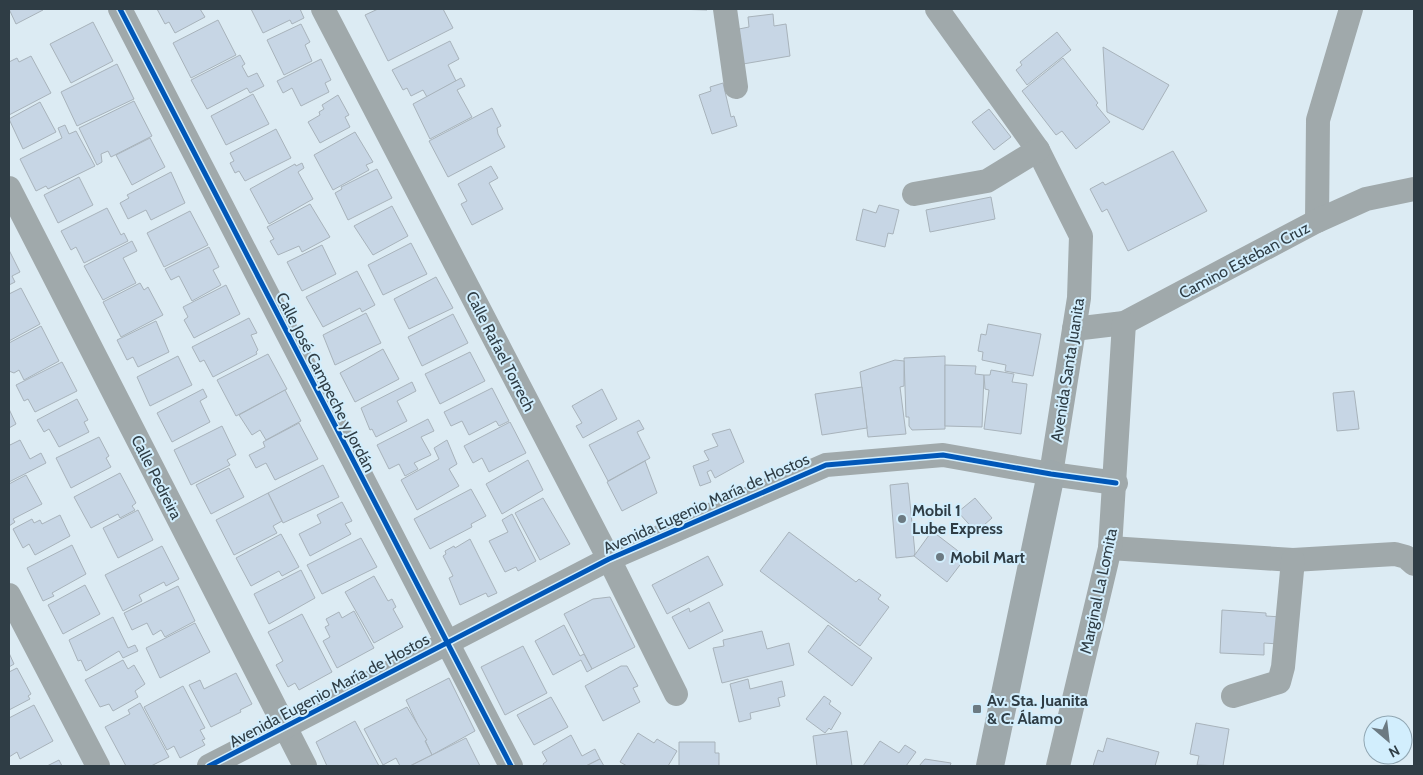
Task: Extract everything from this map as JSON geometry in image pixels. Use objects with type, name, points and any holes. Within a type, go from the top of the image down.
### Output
[{"type":"street","name":"Calle José Campeche y Jordán","points":[[120,9],[510,766]]},
{"type":"street","name":"Calle Rafael Torrech","points":[[323,9],[609,559],[676,694]]},
{"type":"street","points":[[725,9],[736,87]]},
{"type":"street","name":"Avenida Santa Juanita","points":[[937,9],[1038,150],[1081,236],[1079,298],[1051,474],[990,766]]},
{"type":"street","points":[[1317,221],[1318,120],[1351,9]]},
{"type":"street","points":[[914,194],[987,181],[1038,150]]},
{"type":"street","name":"Calle Pedreira","points":[[9,188],[305,766]]},
{"type":"street","name":"Camino Esteban Cruz","points":[[1074,329],[1124,323],[1317,221],[1366,199],[1414,189]]},
{"type":"street","name":"Marginal La Lomita","points":[[1058,766],[1110,548],[1116,483],[1124,323]]},
{"type":"street","name":"Avenida Eugenio María de Hostos","points":[[209,766],[609,559],[826,465],[943,456],[1116,483]]},
{"type":"street","points":[[1110,548],[1293,560],[1395,554],[1406,557],[1414,564]]},
{"type":"street","points":[[1233,696],[1279,682],[1283,666],[1293,560]]},
{"type":"street","points":[[9,595],[98,766]]},
{"type":"building","points":[[9,9],[43,9],[43,10],[16,24]]},
{"type":"building","points":[[157,9],[200,9],[205,17],[175,33],[169,22],[165,24]]},
{"type":"building","points":[[251,9],[300,9],[304,18],[292,24],[290,20],[263,33]]},
{"type":"building","points":[[378,9],[443,9],[453,28],[388,61],[365,15]]},
{"type":"building","points":[[675,9],[707,9],[707,10]]},
{"type":"building","points":[[773,14],[774,26],[786,24],[790,56],[743,64],[739,29],[749,27],[748,17]]},
{"type":"building","points":[[218,20],[236,55],[191,78],[173,43]]},
{"type":"building","points":[[93,22],[113,61],[71,83],[50,44]]},
{"type":"building","points":[[301,24],[310,42],[305,45],[312,61],[284,75],[267,40]]},
{"type":"building","points":[[1057,32],[1071,50],[1027,85],[1016,70],[1022,65],[1020,62]]},
{"type":"building","points":[[450,41],[459,59],[448,65],[456,81],[427,97],[423,90],[411,96],[407,88],[403,90],[392,70]]},
{"type":"building","points":[[1103,47],[1169,85],[1143,130],[1107,112]]},
{"type":"building","points":[[240,55],[245,64],[242,66],[248,77],[257,73],[264,86],[250,93],[247,88],[207,109],[191,80]]},
{"type":"building","points":[[31,56],[51,93],[9,115],[9,62],[17,58],[19,62]]},
{"type":"building","points":[[1063,58],[1098,103],[1096,105],[1110,122],[1076,149],[1062,131],[1056,135],[1022,91]]},
{"type":"building","points":[[321,59],[331,80],[325,83],[329,92],[301,106],[292,88],[283,93],[277,81]]},
{"type":"building","points":[[117,64],[134,99],[77,126],[61,92]]},
{"type":"building","points":[[461,78],[465,86],[457,90],[472,117],[430,139],[413,104]]},
{"type":"building","points":[[723,83],[731,117],[734,116],[737,126],[712,134],[699,95],[711,91],[710,87]]},
{"type":"building","points":[[253,94],[269,124],[226,145],[211,116]]},
{"type":"building","points":[[338,95],[349,115],[345,117],[350,127],[320,143],[308,122],[320,115],[319,112],[324,109],[322,105]]},
{"type":"building","points":[[134,101],[152,136],[111,157],[108,151],[101,154],[102,162],[97,165],[79,128]]},
{"type":"building","points":[[40,102],[56,132],[23,149],[9,119]]},
{"type":"building","points":[[492,108],[501,126],[497,128],[498,134],[505,147],[448,177],[429,141]]},
{"type":"building","points":[[989,109],[1011,137],[994,150],[972,122]]},
{"type":"building","points":[[65,125],[69,134],[76,131],[95,166],[48,189],[46,186],[36,191],[20,159],[62,138],[58,128]]},
{"type":"building","points":[[276,129],[291,158],[245,181],[239,171],[235,173],[230,163],[234,161],[230,153]]},
{"type":"building","points":[[355,132],[373,162],[366,165],[369,170],[333,190],[314,155]]},
{"type":"building","points":[[150,138],[165,167],[132,185],[116,155]]},
{"type":"building","points":[[1173,151],[1207,211],[1128,251],[1107,209],[1102,212],[1090,189],[1103,182],[1105,185]]},
{"type":"building","points":[[302,163],[304,168],[298,172],[313,199],[269,224],[250,189],[295,164],[296,166]]},
{"type":"building","points":[[491,166],[498,178],[489,183],[503,209],[472,225],[461,204],[467,201],[458,184]]},
{"type":"building","points":[[377,169],[392,198],[348,220],[335,193],[342,189],[341,187]]},
{"type":"building","points":[[171,172],[185,203],[151,220],[146,210],[128,219],[120,203],[129,198],[127,195]]},
{"type":"building","points":[[79,177],[93,205],[58,223],[44,195]]},
{"type":"building","points":[[991,197],[995,219],[930,232],[926,210]]},
{"type":"building","points":[[310,204],[330,237],[302,252],[299,246],[278,255],[270,241],[274,239],[267,227]]},
{"type":"building","points":[[879,205],[899,210],[893,234],[888,233],[885,247],[856,240],[863,209],[876,213]]},
{"type":"building","points":[[392,206],[408,236],[373,255],[354,226]]},
{"type":"building","points":[[107,208],[121,235],[124,233],[128,241],[84,263],[76,247],[71,250],[61,231]]},
{"type":"building","points":[[190,211],[208,245],[164,267],[147,233]]},
{"type":"building","points":[[132,241],[137,251],[123,258],[136,283],[103,300],[84,266]]},
{"type":"building","points":[[411,243],[427,274],[383,295],[368,265]]},
{"type":"building","points":[[322,245],[336,274],[302,291],[287,262]]},
{"type":"building","points":[[209,247],[219,267],[213,270],[221,285],[192,301],[179,276],[171,280],[165,269]]},
{"type":"building","points":[[9,250],[20,272],[12,276],[15,282],[9,285]]},
{"type":"building","points":[[357,271],[375,305],[362,312],[360,308],[323,327],[306,297]]},
{"type":"building","points":[[436,277],[453,308],[409,329],[394,299]]},
{"type":"building","points":[[140,283],[144,290],[148,287],[163,315],[121,337],[103,302]]},
{"type":"building","points":[[226,285],[240,314],[194,338],[184,320],[188,317],[183,307]]},
{"type":"building","points":[[21,288],[40,324],[9,341],[9,294]]},
{"type":"building","points":[[366,313],[381,343],[335,365],[323,335]]},
{"type":"building","points":[[453,314],[468,343],[422,366],[408,337]]},
{"type":"building","points":[[249,318],[257,333],[251,335],[258,350],[257,354],[213,377],[204,360],[200,362],[192,347]]},
{"type":"building","points":[[156,321],[169,352],[138,367],[133,357],[127,360],[117,340]]},
{"type":"building","points":[[988,324],[1041,334],[1033,376],[1005,371],[1006,365],[982,360],[983,352],[978,351],[981,334],[986,335]]},
{"type":"building","points":[[41,326],[59,361],[24,380],[19,370],[14,373],[9,371],[9,343]]},
{"type":"building","points":[[383,349],[399,379],[355,402],[340,373]]},
{"type":"building","points":[[470,352],[485,381],[440,404],[425,374]]},
{"type":"building","points":[[268,354],[287,389],[236,416],[217,380]]},
{"type":"building","points":[[178,356],[192,385],[150,406],[137,377]]},
{"type":"building","points":[[945,356],[945,429],[912,430],[909,426],[909,417],[906,417],[904,358]]},
{"type":"building","points":[[895,360],[904,361],[904,386],[900,387],[906,434],[868,437],[860,372]]},
{"type":"building","points":[[62,362],[77,391],[35,412],[28,399],[24,401],[16,385]]},
{"type":"building","points":[[945,365],[976,366],[975,374],[984,375],[982,427],[945,426]]},
{"type":"building","points":[[991,370],[1014,374],[1012,382],[1027,384],[1021,434],[984,429],[989,390],[985,389],[984,375],[990,375]]},
{"type":"building","points":[[412,382],[416,391],[397,401],[407,421],[376,437],[372,429],[370,430],[361,408]]},
{"type":"building","points":[[862,387],[867,428],[822,435],[815,394]]},
{"type":"building","points":[[492,388],[509,421],[499,426],[496,421],[469,435],[462,421],[451,426],[444,412]]},
{"type":"building","points":[[203,389],[207,397],[200,401],[210,422],[172,442],[157,413]]},
{"type":"building","points":[[602,389],[617,419],[583,438],[576,426],[582,423],[572,406]]},
{"type":"building","points":[[285,390],[301,421],[266,440],[260,430],[252,435],[239,415]]},
{"type":"building","points":[[1354,391],[1359,429],[1337,431],[1333,393]]},
{"type":"building","points":[[77,399],[88,420],[84,422],[89,432],[59,447],[49,429],[44,432],[37,420]]},
{"type":"building","points":[[9,409],[16,424],[9,428]]},
{"type":"building","points":[[428,419],[434,431],[421,437],[431,455],[414,463],[418,469],[405,476],[399,464],[389,469],[377,445]]},
{"type":"building","points":[[639,420],[644,429],[637,432],[650,458],[608,481],[589,445]]},
{"type":"building","points":[[510,422],[526,453],[489,472],[482,458],[473,463],[464,446]]},
{"type":"building","points":[[299,423],[318,459],[275,480],[266,463],[256,468],[249,455],[265,447],[263,442]]},
{"type":"building","points":[[222,426],[236,455],[227,460],[230,465],[191,485],[174,450]]},
{"type":"building","points":[[730,429],[744,462],[715,478],[711,470],[707,472],[711,482],[700,486],[693,466],[709,460],[704,451],[718,446],[712,434]]},
{"type":"building","points":[[99,437],[109,456],[106,458],[111,467],[71,488],[56,458]]},
{"type":"building","points":[[20,440],[30,459],[41,453],[46,463],[9,482],[9,442],[10,445]]},
{"type":"building","points":[[447,440],[457,464],[449,469],[459,486],[417,510],[401,480],[439,459],[434,448]]},
{"type":"building","points":[[528,460],[543,490],[502,514],[486,484]]},
{"type":"building","points":[[645,461],[657,493],[622,511],[607,482]]},
{"type":"building","points":[[323,465],[339,497],[283,523],[268,493]]},
{"type":"building","points":[[229,468],[244,497],[211,514],[196,485]]},
{"type":"building","points":[[120,473],[136,503],[132,506],[135,510],[120,518],[118,514],[91,528],[74,497]]},
{"type":"building","points":[[26,475],[42,504],[13,519],[15,522],[9,526],[9,484]]},
{"type":"building","name":"Mobil 1 Lube Express","points":[[908,483],[915,553],[914,556],[896,558],[890,485]]},
{"type":"building","points":[[471,489],[486,516],[471,524],[472,527],[430,549],[414,519]]},
{"type":"building","points":[[268,493],[282,521],[273,526],[277,533],[234,555],[216,520]]},
{"type":"building","points":[[543,498],[570,544],[540,560],[515,513]]},
{"type":"building","points":[[975,498],[992,518],[976,532],[958,512]]},
{"type":"building","points":[[342,502],[352,521],[345,524],[351,534],[310,556],[299,534],[321,523],[317,515]]},
{"type":"building","points":[[138,510],[153,540],[118,558],[103,528]]},
{"type":"building","points":[[512,514],[536,561],[518,571],[516,567],[505,572],[489,541],[508,532],[502,520]]},
{"type":"building","points":[[60,515],[70,536],[35,555],[29,544],[23,548],[13,529],[32,519],[34,523],[40,520],[42,524]]},
{"type":"building","name":"Mobil Mart","points":[[932,531],[966,557],[947,582],[914,556]]},
{"type":"building","points":[[789,532],[856,582],[859,579],[881,595],[878,599],[889,607],[860,646],[760,571]]},
{"type":"building","points":[[281,534],[299,567],[282,576],[279,571],[251,586],[236,558]]},
{"type":"building","points":[[361,538],[377,567],[322,594],[307,565]]},
{"type":"building","points":[[470,539],[497,593],[488,597],[486,593],[460,605],[449,578],[453,576],[443,556],[446,554],[445,551],[454,546],[455,548]]},
{"type":"building","points":[[72,545],[86,574],[52,593],[54,596],[43,601],[27,568]]},
{"type":"building","points":[[162,546],[179,579],[166,586],[164,582],[139,595],[142,601],[123,611],[105,575]]},
{"type":"building","points":[[708,556],[723,585],[667,614],[652,585]]},
{"type":"building","points":[[301,570],[315,598],[269,624],[254,594]]},
{"type":"building","points":[[374,576],[388,601],[392,599],[396,607],[393,609],[403,627],[374,643],[345,592]]},
{"type":"building","points":[[85,585],[100,614],[63,634],[48,605]]},
{"type":"building","points":[[178,586],[195,621],[165,637],[161,630],[153,635],[147,623],[132,630],[124,613]]},
{"type":"building","points":[[610,597],[635,647],[592,669],[564,614],[593,599]]},
{"type":"building","points":[[709,602],[723,631],[689,649],[672,617],[689,608],[690,612]]},
{"type":"building","points":[[1222,610],[1266,613],[1266,616],[1282,617],[1278,644],[1264,643],[1264,655],[1220,653]]},
{"type":"building","points":[[354,611],[374,648],[337,668],[323,641],[330,637],[325,627],[329,625],[326,619],[339,612],[342,618]]},
{"type":"building","points":[[302,614],[332,672],[299,690],[295,683],[288,687],[276,665],[283,661],[268,632]]},
{"type":"building","points":[[113,617],[128,648],[135,645],[138,651],[123,658],[119,651],[86,671],[81,660],[78,661],[69,640]]},
{"type":"building","points":[[195,623],[210,652],[160,678],[146,648]]},
{"type":"building","points":[[564,625],[580,656],[584,654],[592,669],[587,672],[581,660],[553,675],[535,641]]},
{"type":"building","points":[[828,625],[872,658],[852,686],[808,652]]},
{"type":"building","points":[[762,631],[767,649],[789,643],[794,665],[722,683],[713,648],[724,646],[723,640]]},
{"type":"building","points":[[523,646],[547,693],[505,715],[481,667]]},
{"type":"building","points":[[9,653],[14,664],[9,667]]},
{"type":"building","points":[[123,660],[128,669],[134,665],[145,684],[135,691],[138,697],[113,711],[109,704],[100,707],[85,680]]},
{"type":"building","points":[[621,666],[627,666],[638,686],[633,688],[640,702],[603,721],[585,686]]},
{"type":"building","points":[[17,668],[31,694],[28,696],[30,699],[9,710],[9,672]]},
{"type":"building","points":[[236,673],[252,704],[240,710],[241,712],[211,727],[189,685],[200,680],[204,689]]},
{"type":"building","points":[[449,678],[475,731],[432,755],[406,700]]},
{"type":"building","points":[[748,679],[750,689],[782,681],[785,696],[778,698],[780,706],[750,713],[751,719],[739,722],[730,684]]},
{"type":"building","points":[[183,686],[205,728],[200,730],[205,739],[202,740],[205,745],[180,758],[174,746],[167,750],[144,707]]},
{"type":"building","points":[[824,696],[831,701],[829,704],[841,713],[831,730],[829,728],[825,733],[806,719]]},
{"type":"building","points":[[551,697],[568,727],[534,745],[517,715]]},
{"type":"building","points":[[140,703],[169,757],[151,766],[126,766],[105,727],[130,714],[128,710]]},
{"type":"building","points":[[34,705],[53,741],[20,759],[17,752],[9,757],[9,718]]},
{"type":"building","points":[[407,707],[427,740],[425,741],[432,755],[410,766],[400,766],[396,758],[383,765],[364,729]]},
{"type":"building","points":[[355,721],[379,766],[327,766],[316,742]]},
{"type":"building","points":[[1196,723],[1229,729],[1223,766],[1197,765],[1199,756],[1190,754]]},
{"type":"building","points":[[847,731],[852,766],[817,766],[813,736]]},
{"type":"building","points":[[638,733],[654,743],[657,739],[677,751],[668,766],[627,766],[620,762]]},
{"type":"building","points":[[571,735],[582,756],[595,749],[600,759],[586,766],[544,766],[543,764],[547,761],[542,752]]},
{"type":"building","points":[[466,738],[480,766],[410,766]]},
{"type":"building","points":[[1107,738],[1159,752],[1155,766],[1093,766],[1098,750],[1103,752]]},
{"type":"building","points":[[880,741],[899,753],[905,745],[916,752],[906,766],[863,766]]},
{"type":"building","points":[[679,742],[715,742],[715,753],[719,753],[719,766],[679,766]]},
{"type":"building","points":[[600,759],[604,766],[586,766]]},
{"type":"building","points":[[925,759],[951,763],[950,766],[919,766]]},
{"type":"building","points":[[59,760],[62,766],[47,766]]},
{"type":"cycle path","points":[[120,9],[511,766]]},
{"type":"cycle path","points":[[209,766],[609,559],[826,465],[943,455],[1051,474],[1116,483]]},
{"type":"place","name":"Mobil 1 Lube Express","points":[[902,519]]},
{"type":"place","name":"Mobil Mart","points":[[940,557]]},
{"type":"place","name":"Av. Sta. Juanita & C. Álamo","points":[[977,709]]}]
